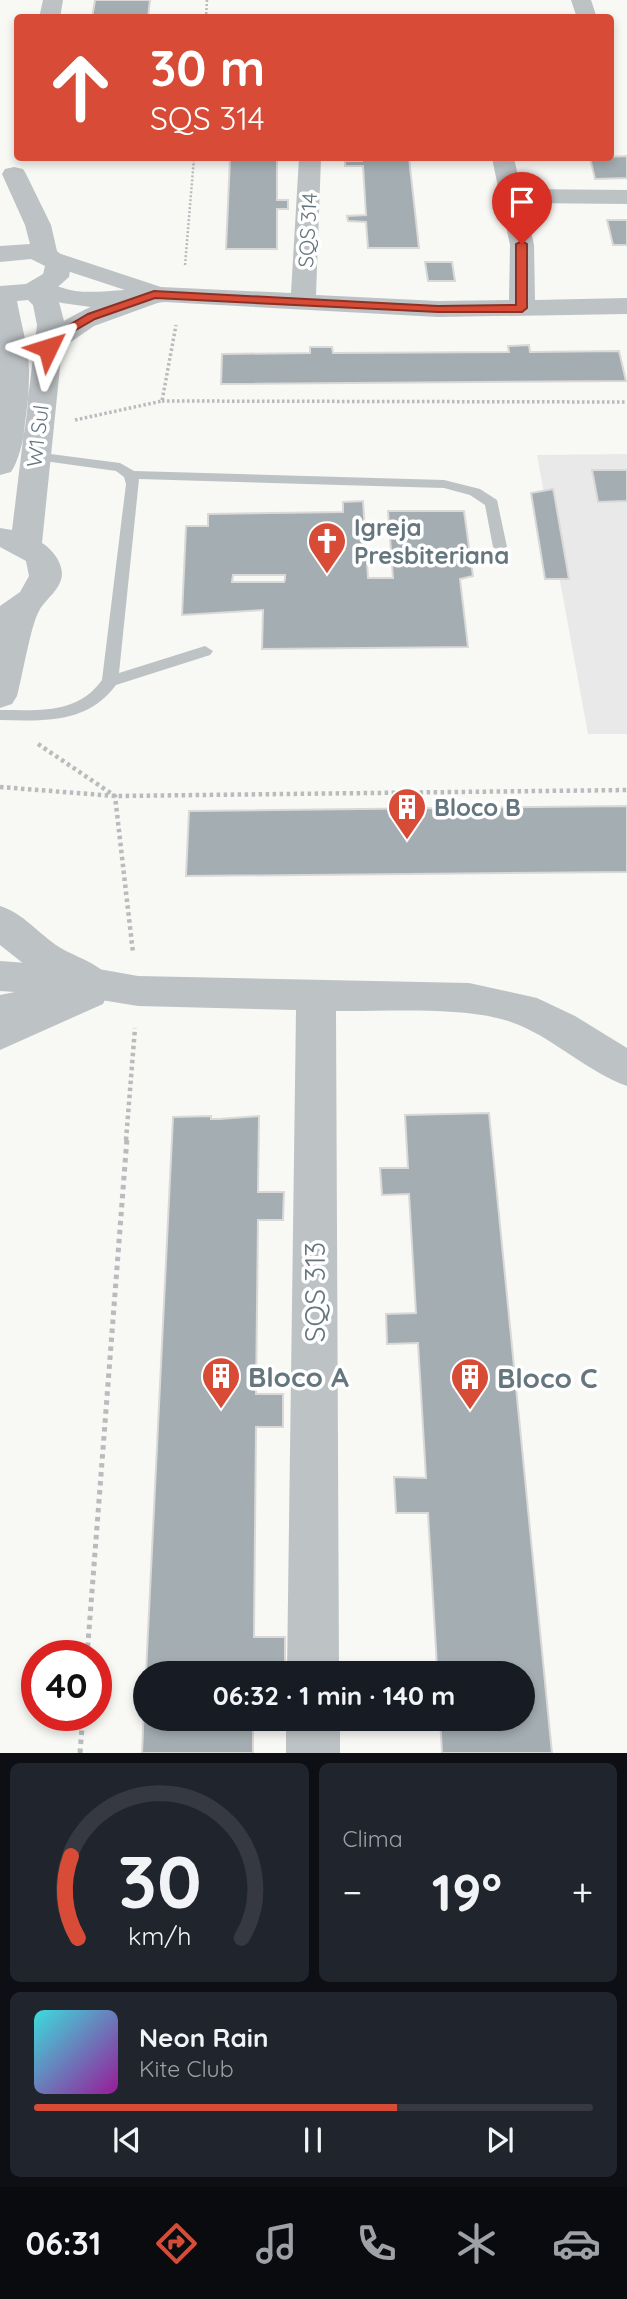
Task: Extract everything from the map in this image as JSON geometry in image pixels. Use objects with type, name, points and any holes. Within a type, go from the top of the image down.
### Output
[{"type":"street","name":"SQS 314","points":[[303,303],[310,161]]},
{"type":"street","points":[[504,161],[522,244],[522,308]]},
{"type":"street","points":[[0,208],[16,165]]},
{"type":"street","points":[[1,293],[37,290],[57,277],[58,264],[49,256],[16,165]]},
{"type":"street","points":[[511,196],[627,197]]},
{"type":"street","points":[[0,254],[21,251],[49,256]]},
{"type":"street","name":"SQS 314","points":[[49,256],[160,294]]},
{"type":"street","name":"SQS 314","points":[[37,290],[98,300],[160,294],[438,309],[627,306]]},
{"type":"street","name":"W1 Sul","points":[[13,540],[35,456],[48,346],[50,315],[46,302],[37,290]]},
{"type":"street","name":"W1 Sul","points":[[0,466],[9,434],[15,370],[1,293]]},
{"type":"street","points":[[48,346],[58,336],[92,316],[160,294]]},
{"type":"street","points":[[0,696],[12,615],[40,593],[47,575],[41,558],[13,540]]},
{"type":"street","points":[[0,922],[25,947],[47,961],[110,988]]},
{"type":"street","points":[[0,976],[110,988],[469,998],[523,1009],[561,1027],[627,1069]]},
{"type":"street","points":[[0,1011],[110,988]]},
{"type":"street","points":[[0,1033],[110,988]]},
{"type":"street","name":"SQS 313","points":[[313,1661],[316,995]]},
{"type":"street","points":[[313,1731],[313,1753]]},
{"type":"lane","points":[[35,456],[120,467],[131,475],[444,484],[475,492],[492,503],[500,547]]},
{"type":"lane","points":[[0,715],[57,715],[83,708],[102,695],[110,681],[133,484],[131,475]]},
{"type":"lane","points":[[110,681],[205,651]]},
{"type":"path","points":[[162,401],[627,402]]},
{"type":"path","points":[[34,742],[115,796]]},
{"type":"path","points":[[0,787],[115,796],[627,790]]},
{"type":"path","points":[[89,1640],[115,796]]},
{"type":"path","points":[[80,1753],[82,1731]]},
{"type":"shaded area","points":[[627,454],[627,734],[588,734],[537,455]]},
{"type":"building","points":[[95,0],[150,0],[148,14],[93,14]]},
{"type":"building","points":[[627,156],[627,178],[595,179],[591,161],[614,161],[614,157]]},
{"type":"building","points":[[230,161],[277,161],[277,200],[288,200],[288,209],[277,209],[277,249],[226,249]]},
{"type":"building","points":[[345,161],[409,161],[419,248],[368,248],[366,222],[348,221],[347,216],[366,215],[363,166],[345,166]]},
{"type":"building","points":[[607,220],[627,220],[627,245],[613,245]]},
{"type":"building","points":[[425,262],[452,262],[455,281],[428,281]]},
{"type":"building","points":[[529,345],[530,352],[619,351],[626,381],[221,384],[222,354],[310,353],[310,347],[332,347],[333,353],[509,352],[508,346]]},
{"type":"building","points":[[592,470],[627,470],[627,501],[598,502]]},
{"type":"building","points":[[553,489],[569,579],[545,579],[531,493]]},
{"type":"building","name":"Igreja Presbiteriana","points":[[363,501],[368,578],[393,578],[388,511],[464,511],[473,576],[460,579],[468,647],[262,649],[263,610],[182,615],[186,526],[208,526],[208,514],[343,512],[343,502]],"holes":[[[233,575],[285,575],[284,582],[232,582]]]},
{"type":"building","name":"Bloco B","points":[[627,806],[627,872],[186,876],[189,811]]},
{"type":"building","name":"Bloco C","points":[[489,1113],[552,1753],[442,1753],[441,1731],[535,1731],[535,1661],[437,1661],[428,1513],[396,1513],[394,1477],[426,1478],[418,1343],[387,1344],[386,1314],[416,1313],[409,1194],[382,1195],[380,1168],[408,1168],[405,1115]]},
{"type":"building","name":"Bloco A","points":[[211,1116],[211,1119],[259,1116],[258,1192],[284,1192],[283,1220],[258,1220],[256,1394],[283,1394],[283,1427],[256,1427],[254,1637],[285,1637],[285,1661],[147,1661],[173,1117]]},
{"type":"building","points":[[143,1731],[253,1731],[253,1753],[142,1753]]},
{"type":"place","name":"Igreja Presbiteriana","points":[[327,575]]},
{"type":"place","name":"Bloco B","points":[[407,841]]},
{"type":"place","name":"Bloco A","points":[[221,1410]]},
{"type":"place","name":"Bloco C","points":[[470,1411]]},
{"type":"route","points":[[48,348],[58,336],[92,316],[154,295],[165,294],[438,309],[522,308],[522,244]]}]
